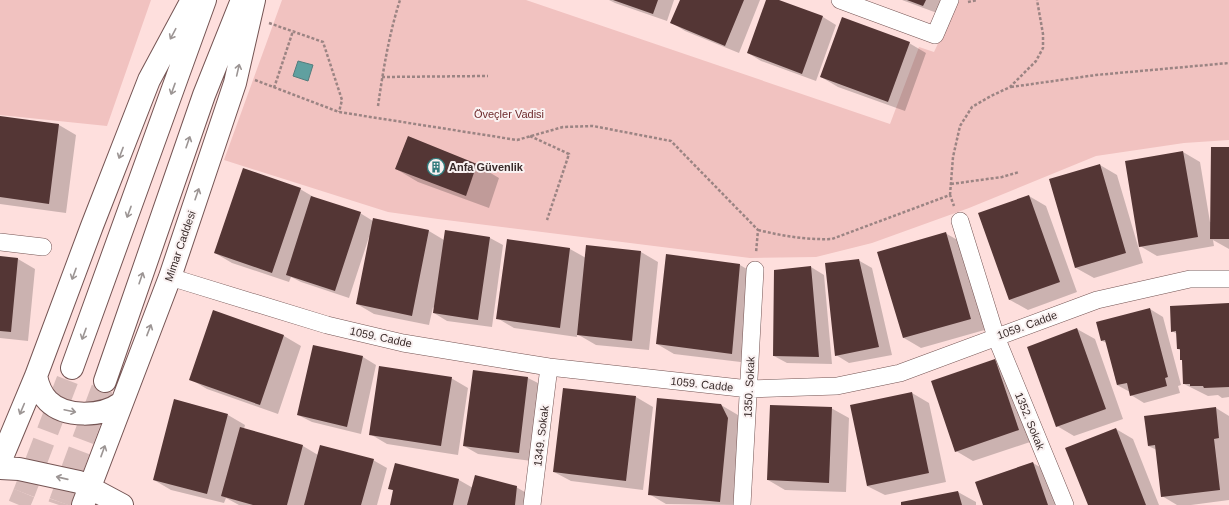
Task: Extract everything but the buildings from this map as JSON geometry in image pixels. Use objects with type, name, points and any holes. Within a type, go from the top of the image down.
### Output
[{"type":"main road","points":[[0,462],[36,376],[149,80],[192,0]]},
{"type":"main road","points":[[72,368],[205,0]]},
{"type":"main road","points":[[105,381],[204,94],[249,6]]},
{"type":"main road","name":"Mimar Caddesi","points":[[87,496],[170,277],[237,73],[249,6]]},
{"type":"main road","points":[[36,376],[38,387],[42,394],[53,405],[61,409],[80,413],[96,413],[109,410],[121,403]]},
{"type":"main road","points":[[0,468],[19,469],[79,482],[87,496],[122,505]]},
{"type":"street","points":[[840,0],[935,35],[950,0]]},
{"type":"street","name":"1352. Sokak","points":[[960,221],[996,337],[1065,505]]},
{"type":"street","points":[[0,242],[43,247]]},
{"type":"street","name":"1350. Sokak","points":[[742,505],[755,270]]},
{"type":"street","name":"1059. Cadde","points":[[170,277],[327,325],[403,343],[549,367],[749,389],[837,386],[900,373],[1097,300],[1190,280],[1229,278]]},
{"type":"street","name":"1349. Sokak","points":[[532,505],[549,367]]},
{"type":"path","points":[[378,106],[382,77],[396,11],[400,0]]},
{"type":"path","points":[[1010,87],[1036,61],[1043,48],[1043,34],[1037,0]]},
{"type":"path","points":[[249,6],[293,31],[323,42],[342,100],[339,112]]},
{"type":"path","points":[[274,88],[293,31]]},
{"type":"path","points":[[960,221],[950,195],[953,157],[960,126],[972,107],[990,96],[1010,87],[1096,75],[1229,63]]},
{"type":"path","points":[[237,73],[339,112],[517,140],[563,127],[594,126],[671,141],[758,230],[785,237],[813,240],[832,239],[950,195]]},
{"type":"path","points":[[382,77],[488,76]]},
{"type":"path","points":[[529,136],[569,154],[547,220]]},
{"type":"path","points":[[951,184],[1002,177],[1019,172]]},
{"type":"path","points":[[755,270],[758,230]]},
{"type":"green space","points":[[0,0],[151,0],[107,126],[0,115]]},
{"type":"green space","name":"Öveçler Vadisi","points":[[282,0],[526,0],[890,124],[919,47],[934,52],[959,0],[1229,0],[1229,140],[1184,143],[1096,156],[969,208],[872,243],[816,257],[750,258],[388,212],[224,160]]},
{"type":"water","points":[[298,61],[313,65],[308,81],[293,76]]},
{"type":"tunnel","points":[[24,493],[72,368]]},
{"type":"tunnel","points":[[60,502],[105,381]]},
{"type":"tunnel","points":[[19,505],[24,493]]},
{"type":"place","name":"Anfa Güvenlik","points":[[436,167]]}]
